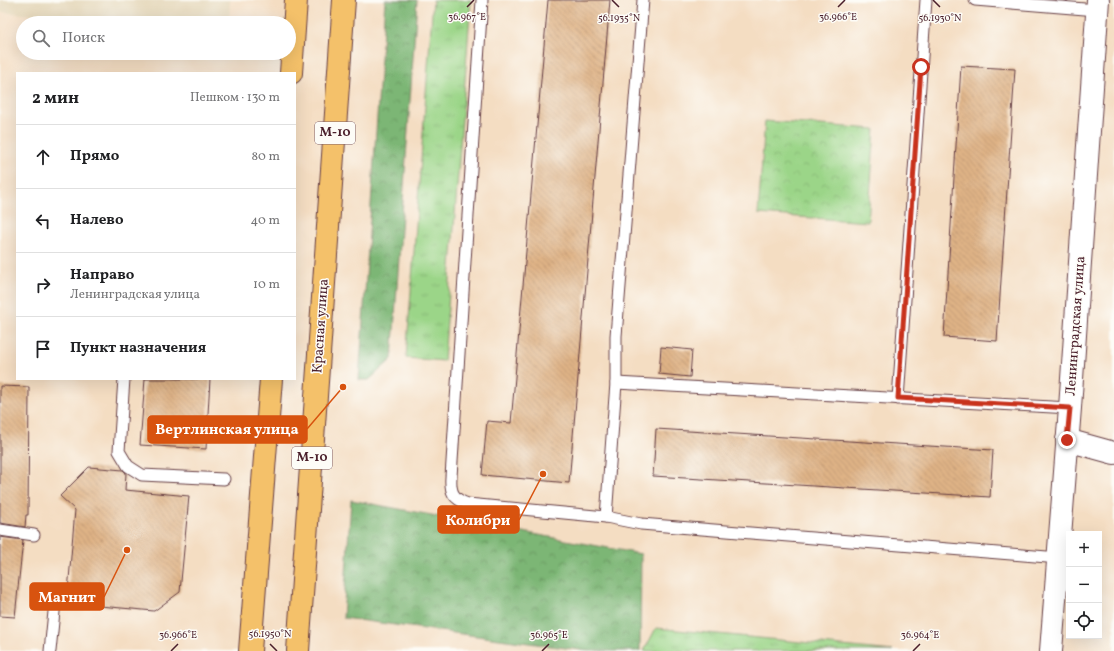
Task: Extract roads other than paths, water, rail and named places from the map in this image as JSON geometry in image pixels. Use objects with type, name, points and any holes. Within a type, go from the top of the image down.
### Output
[{"type":"highway","points":[[295,16],[296,0]]},
{"type":"highway","name":"Красная улица","points":[[298,651],[344,0]]},
{"type":"highway","points":[[291,72],[292,60]]},
{"type":"highway","points":[[250,651],[271,380]]},
{"type":"street","name":"Ленинградская улица","points":[[1051,651],[1070,408],[1097,5]]},
{"type":"street","points":[[1067,440],[1114,453]]},
{"type":"lane","points":[[482,0],[450,489],[458,499],[468,504],[606,517],[641,524],[1059,558]]},
{"type":"lane","points":[[606,517],[616,383],[616,336],[643,0]]},
{"type":"lane","points":[[898,398],[926,0]]},
{"type":"lane","points":[[975,0],[1097,5]]},
{"type":"lane","points":[[124,380],[119,451],[128,466],[142,475],[224,479]]},
{"type":"lane","points":[[616,383],[1070,408]]},
{"type":"lane","points":[[0,530],[34,535]]},
{"type":"lane","points":[[50,651],[55,602]]},
{"type":"place","name":"Вертлинская улица","points":[[343,387]]},
{"type":"place","name":"Колибри","points":[[543,474]]},
{"type":"place","name":"Магнит","points":[[127,550]]}]
